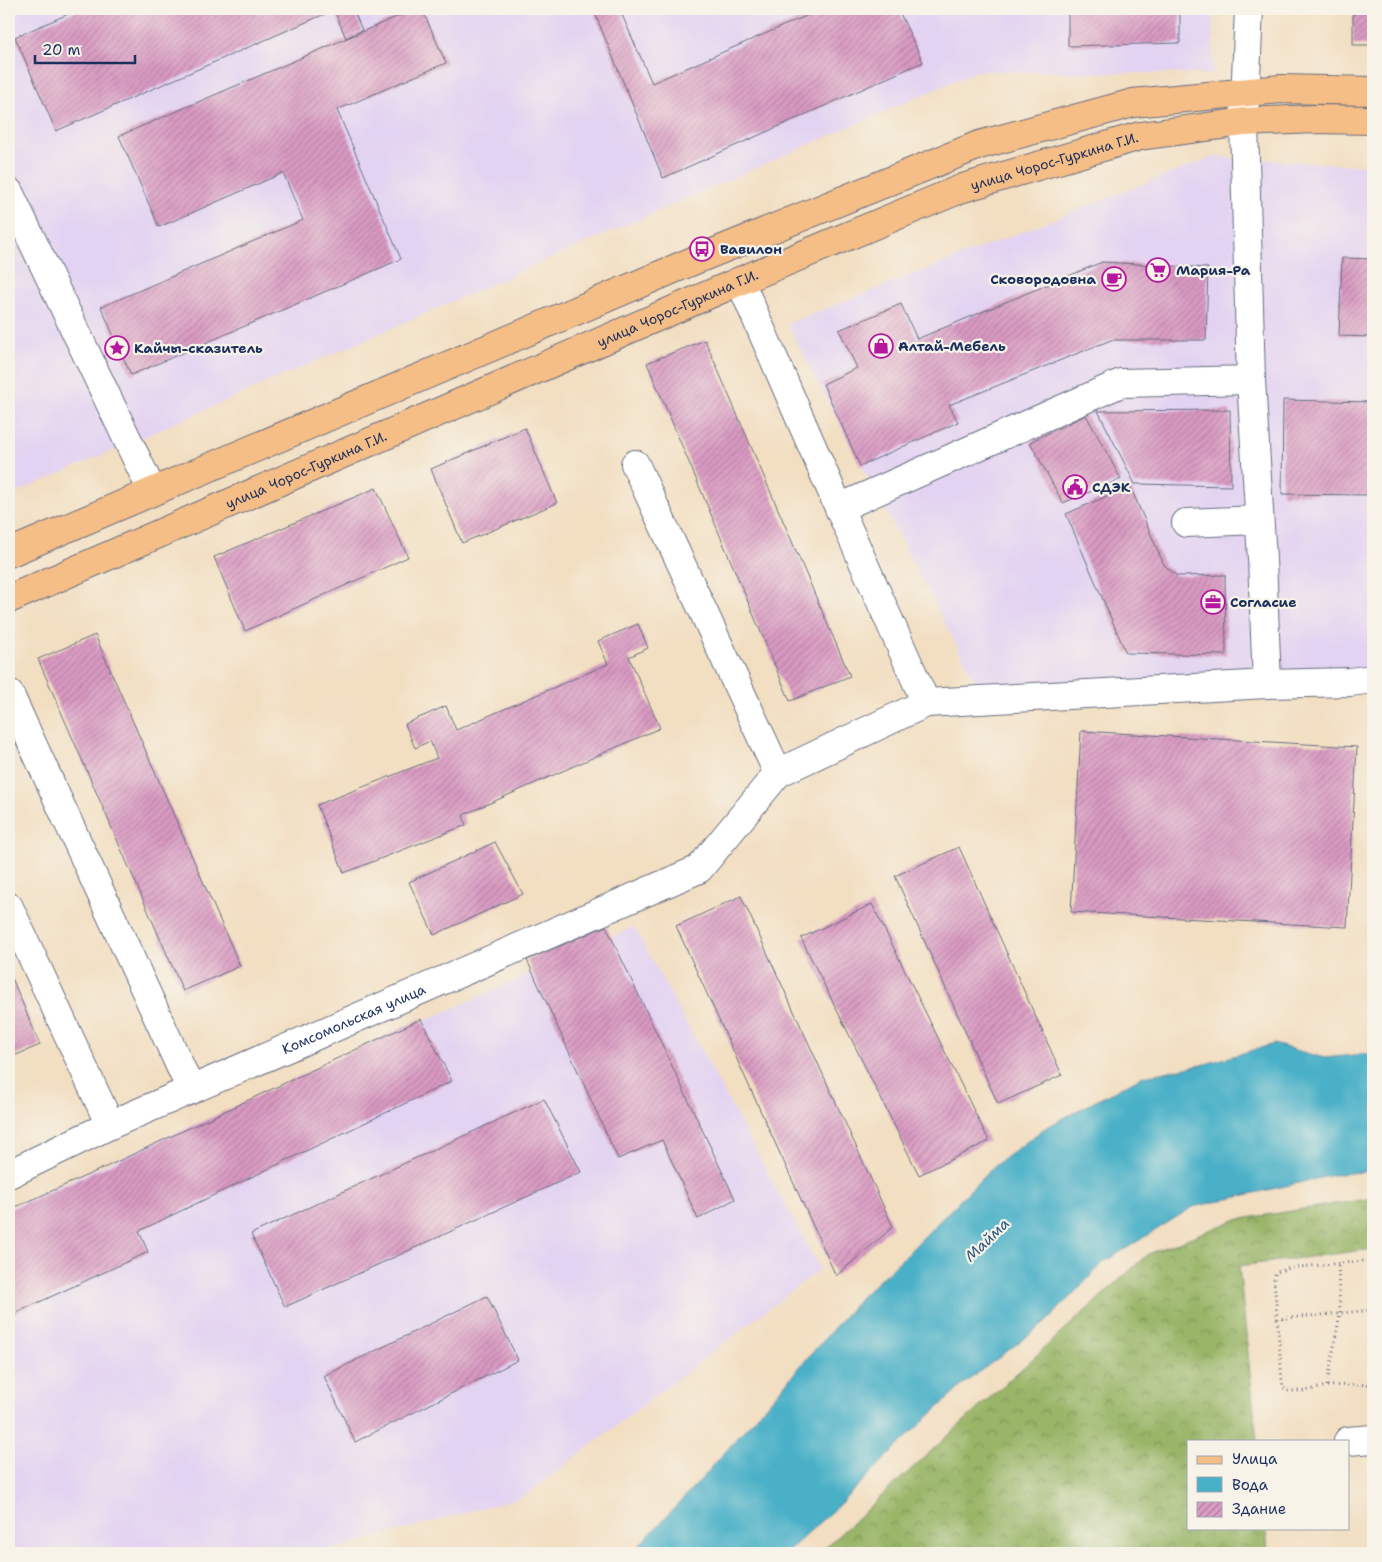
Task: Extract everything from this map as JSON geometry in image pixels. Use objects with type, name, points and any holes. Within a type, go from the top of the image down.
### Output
[{"type":"main road","points":[[9,553],[688,263],[980,144],[1134,103],[1281,90],[1373,91]]},
{"type":"main road","name":"улица Чорос-Гуркина Г.И.","points":[[9,599],[740,281],[963,188],[1140,136],[1244,122],[1373,120]]},
{"type":"street","points":[[1249,9],[1244,122],[1251,380],[1267,684]]},
{"type":"street","points":[[9,192],[152,491]]},
{"type":"street","points":[[740,281],[926,702]]},
{"type":"street","points":[[839,508],[1121,383],[1251,380]]},
{"type":"street","points":[[635,464],[778,773],[926,702],[1267,684],[1350,682],[1373,679]]},
{"type":"street","points":[[1186,523],[1259,520]]},
{"type":"street","points":[[9,693],[191,1090]]},
{"type":"street","name":"Комсомольская улица","points":[[9,1174],[110,1125],[699,869],[778,773]]},
{"type":"street","points":[[9,907],[110,1125]]},
{"type":"street","points":[[1350,1441],[1373,1439]]},
{"type":"path","points":[[1373,1260],[1290,1268],[1276,1272],[1274,1292],[1283,1387],[1287,1391],[1292,1392],[1327,1386],[1373,1384]]},
{"type":"path","points":[[1327,1386],[1340,1313],[1338,1263]]},
{"type":"path","points":[[1277,1319],[1373,1310]]},
{"type":"shaded area","points":[[9,9],[1213,9],[1213,74],[977,71],[9,496]]},
{"type":"shaded area","points":[[1213,157],[1373,166],[1373,689],[988,705],[787,324]]},
{"type":"shaded area","points":[[634,927],[820,1269],[525,1496],[320,1553],[9,1553],[9,1208]]},
{"type":"green space","points":[[1373,1198],[1373,1249],[1239,1266],[1257,1440],[1187,1440],[1187,1530],[1266,1530],[1268,1553],[819,1553],[1148,1254],[1235,1220]]},
{"type":"water","name":"Майма","points":[[1274,1044],[1324,1058],[1373,1053],[1373,1171],[1338,1174],[1193,1207],[1104,1262],[1045,1323],[966,1382],[916,1428],[844,1500],[786,1553],[632,1553],[698,1483],[862,1296],[903,1258],[993,1167],[1045,1128],[1143,1076],[1202,1065]]},
{"type":"building","points":[[80,9],[353,9],[362,30],[346,38],[334,10],[56,131],[15,37]]},
{"type":"building","points":[[415,9],[422,9],[446,63],[337,110],[401,259],[131,375],[101,307],[303,220],[283,173],[159,227],[119,136]]},
{"type":"building","points":[[593,9],[637,9],[622,15],[652,83],[822,9],[898,9],[923,62],[663,178]]},
{"type":"building","points":[[1068,9],[1180,9],[1180,43],[1068,46]]},
{"type":"building","points":[[1353,9],[1373,9],[1373,45],[1353,45]]},
{"type":"building","points":[[1342,258],[1373,259],[1373,337],[1339,336]]},
{"type":"building","points":[[1102,262],[1208,268],[1206,340],[1111,340],[949,405],[958,422],[860,466],[823,384],[857,368],[839,330],[901,304],[917,339]]},
{"type":"building","points":[[705,340],[850,676],[790,701],[647,363]]},
{"type":"building","points":[[1283,400],[1373,402],[1373,495],[1282,494]]},
{"type":"building","points":[[1230,410],[1231,486],[1135,484],[1098,411]]},
{"type":"building","points":[[1086,415],[1121,479],[1063,503],[1030,442]]},
{"type":"building","points":[[525,428],[557,503],[462,543],[431,469]]},
{"type":"building","points":[[1130,486],[1164,565],[1177,576],[1225,575],[1226,655],[1126,653],[1066,514]]},
{"type":"building","points":[[376,488],[408,557],[245,631],[214,557]]},
{"type":"building","points":[[638,624],[648,648],[629,657],[660,728],[463,815],[466,825],[344,873],[317,805],[437,758],[430,741],[415,748],[405,724],[446,706],[456,730],[608,664],[598,641]]},
{"type":"building","points":[[95,635],[240,966],[183,991],[38,659]]},
{"type":"building","points":[[1081,731],[1357,747],[1347,927],[1071,912]]},
{"type":"building","points":[[495,842],[523,894],[434,935],[409,882]]},
{"type":"building","points":[[959,847],[1062,1075],[998,1104],[895,876]]},
{"type":"building","points":[[741,896],[893,1227],[836,1276],[676,926]]},
{"type":"building","points":[[872,904],[989,1141],[919,1175],[801,938]]},
{"type":"building","points":[[606,926],[735,1199],[698,1219],[662,1140],[618,1159],[527,960]]},
{"type":"building","points":[[9,971],[40,1045],[9,1058]]},
{"type":"building","points":[[421,1019],[452,1081],[139,1231],[148,1252],[9,1316],[9,1210],[108,1166]]},
{"type":"building","points":[[544,1099],[581,1172],[285,1307],[251,1234]]},
{"type":"building","points":[[487,1296],[518,1360],[355,1442],[324,1376]]},
{"type":"place","name":"Вавилон","points":[[702,249]]},
{"type":"place","name":"Мария-Ра","points":[[1158,270]]},
{"type":"place","name":"Сковородовна","points":[[1114,279]]},
{"type":"place","name":"Алтай-Мебель","points":[[881,346]]},
{"type":"place","name":"Кайчы-сказитель","points":[[117,348]]},
{"type":"place","name":"СДЭК","points":[[1075,487]]},
{"type":"place","name":"Согласие","points":[[1213,602]]}]
